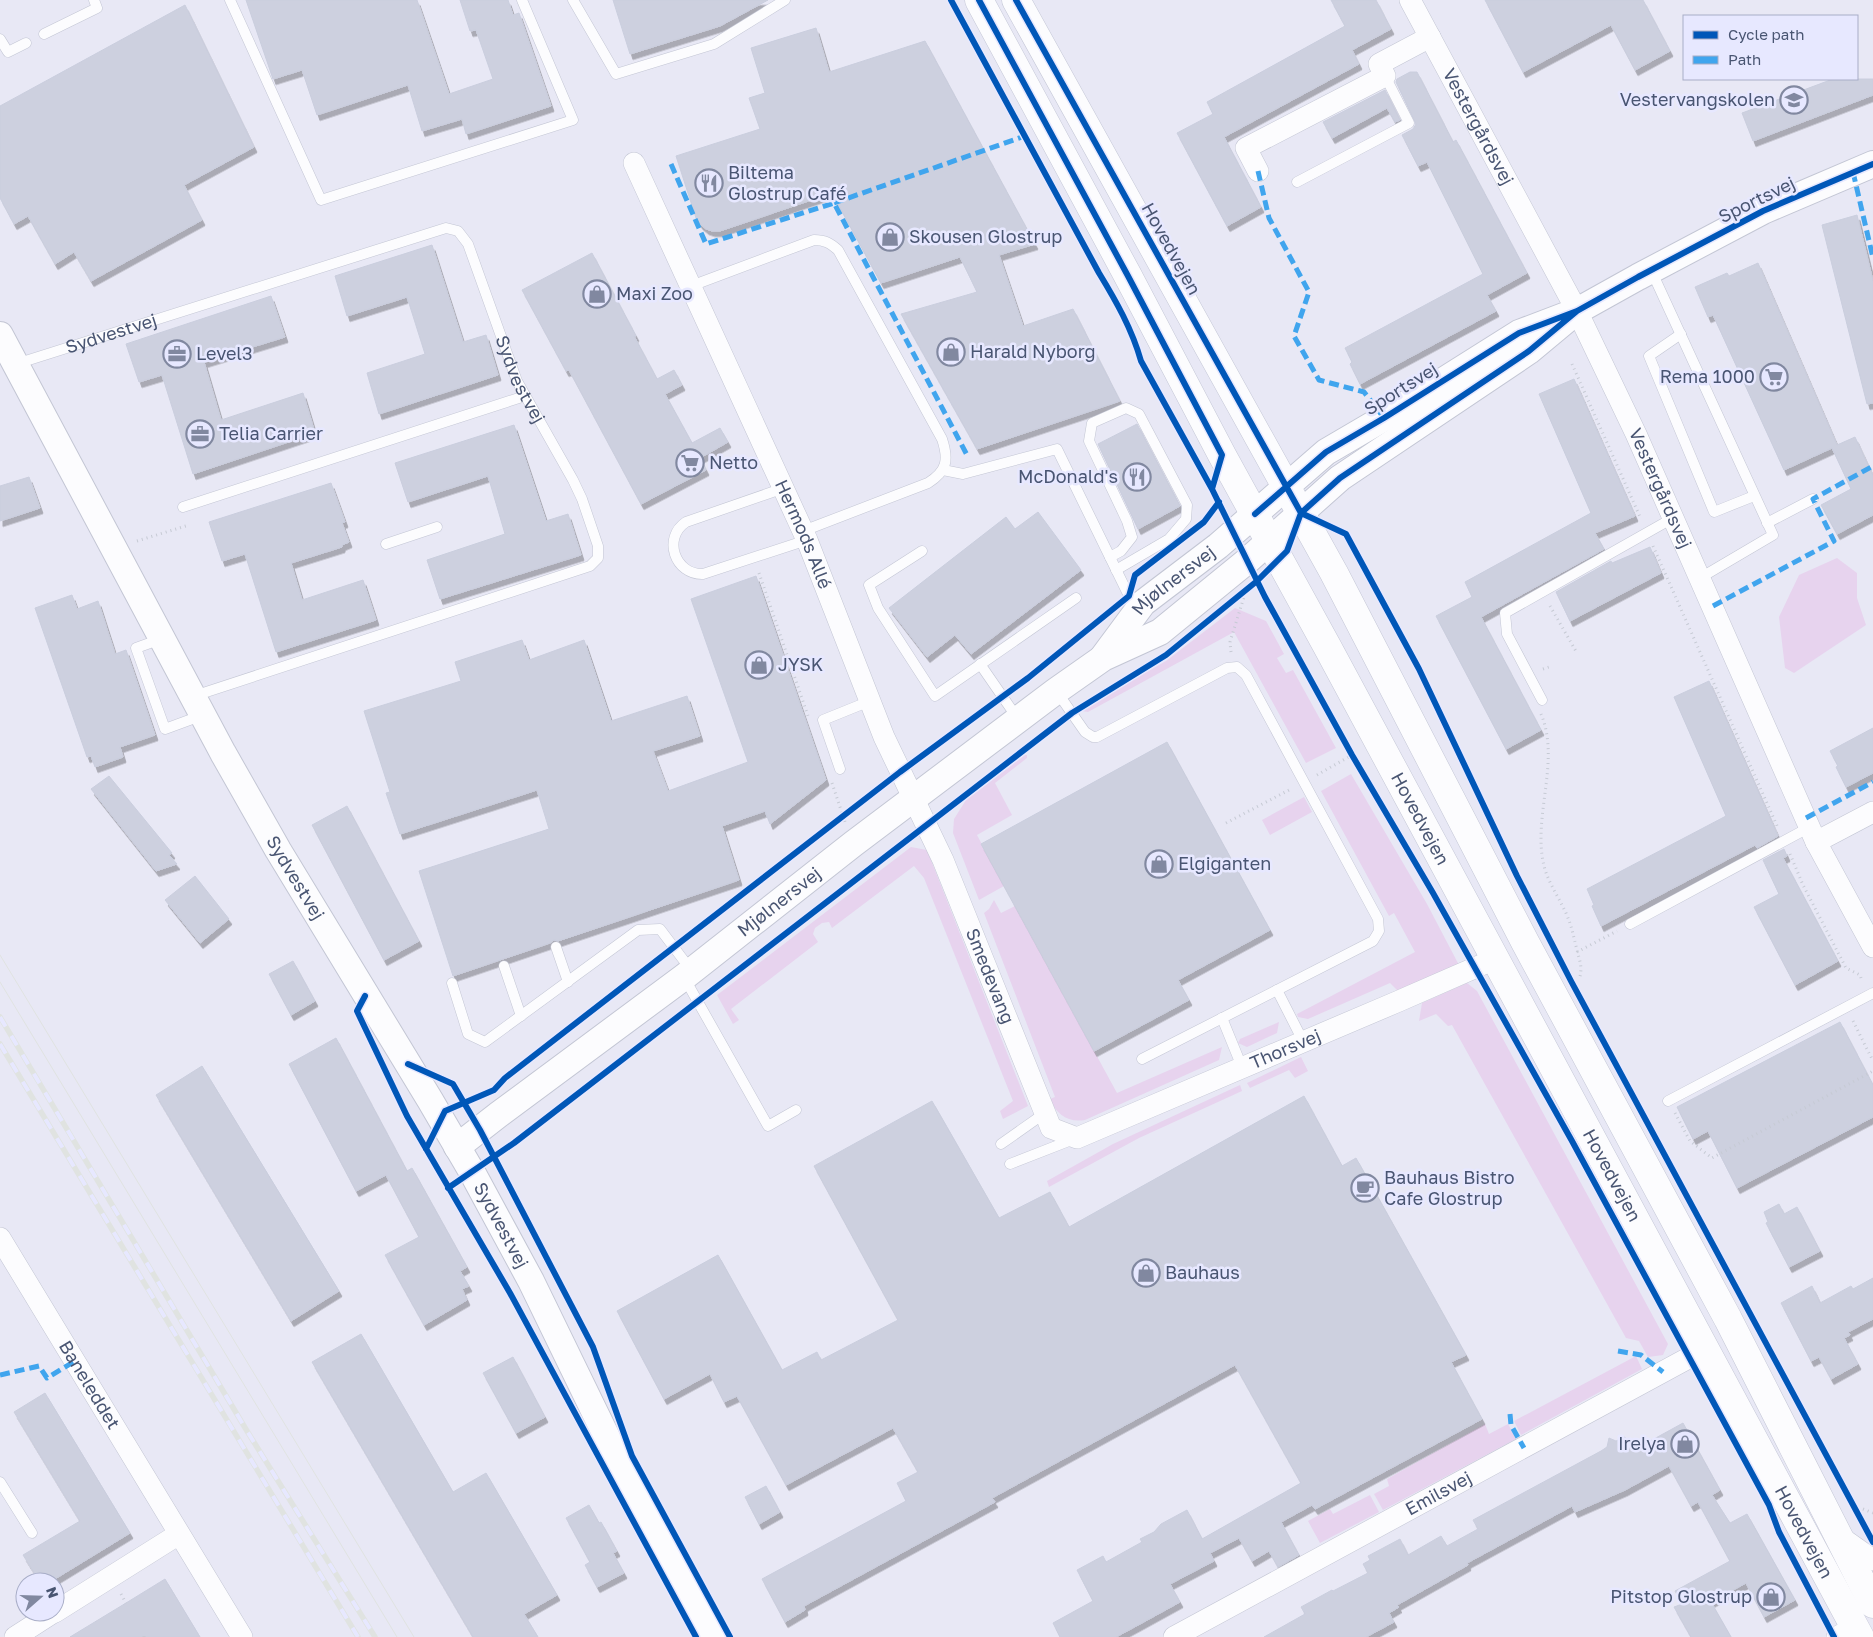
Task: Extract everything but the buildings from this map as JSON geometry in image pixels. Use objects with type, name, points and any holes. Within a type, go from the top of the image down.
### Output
[{"type":"main road","name":"Hovedvejen","points":[[979,0],[1124,267],[1222,455],[1705,1349],[1851,1634]]},
{"type":"main road","name":"Hovedvejen","points":[[1016,0],[1339,582],[1525,942],[1728,1319],[1873,1604]]},
{"type":"street","name":"Vestergårdsvej","points":[[1410,0],[1577,311],[1636,434],[1813,834],[1873,947]]},
{"type":"street","points":[[1258,171],[1246,148],[1385,76],[1378,64],[1430,37]]},
{"type":"street","name":"Hermods Allé","points":[[634,163],[805,535],[884,738],[913,799]]},
{"type":"street","name":"Sportsvej","points":[[1255,514],[1326,452],[1384,418],[1519,332],[1577,311],[1763,211],[1873,164]]},
{"type":"street","name":"Sportsvej","points":[[1269,541],[1340,478],[1529,351],[1577,311]]},
{"type":"street","name":"Sydvestvej","points":[[0,335],[198,706],[296,883],[426,1093],[531,1281],[619,1462],[713,1637]]},
{"type":"street","name":"Mjølnersvej","points":[[1103,658],[1143,603],[1218,546],[1255,514]]},
{"type":"street","name":"Mjølnersvej","points":[[457,1147],[688,974],[853,844],[1056,691],[1103,658],[1160,632],[1252,571],[1269,541]]},
{"type":"street","name":"Smedevang","points":[[913,799],[943,860],[1051,1128],[1077,1138]]},
{"type":"street","points":[[1813,834],[1873,812]]},
{"type":"street","name":"Thorsvej","points":[[1077,1138],[1495,959]]},
{"type":"street","name":"Baneleddet","points":[[0,1238],[242,1637]]},
{"type":"street","name":"Emilsvej","points":[[1174,1637],[1705,1349]]},
{"type":"street","points":[[1836,1533],[1873,1560]]},
{"type":"street","points":[[65,1606],[179,1534]]},
{"type":"street","points":[[15,1637],[39,1622]]},
{"type":"lane","points":[[44,34],[97,8],[94,0]]},
{"type":"lane","points":[[230,0],[321,200],[574,120],[522,0]]},
{"type":"lane","points":[[573,0],[616,74],[714,44],[785,0]]},
{"type":"lane","points":[[0,39],[8,52],[26,43]]},
{"type":"lane","points":[[1297,182],[1410,123],[1385,76]]},
{"type":"lane","name":"Sydvestvej","points":[[16,364],[446,228],[458,232],[468,244],[507,356],[525,396],[582,499],[598,546],[599,552],[595,562],[590,566],[198,706]]},
{"type":"lane","points":[[691,286],[814,240],[824,240],[831,244],[838,250],[942,439],[946,450],[943,470],[928,483],[754,558],[703,574],[687,571],[681,565],[673,540],[675,532],[686,522],[784,488]]},
{"type":"lane","points":[[1651,270],[1773,535],[1700,578]]},
{"type":"lane","points":[[1681,334],[1649,356],[1714,512],[1754,496]]},
{"type":"lane","points":[[183,508],[525,396]]},
{"type":"lane","points":[[1110,557],[1121,551],[1132,538],[1127,521],[1089,441],[1092,423],[1126,408],[1139,414],[1187,505],[1186,519],[1169,539],[1116,570]]},
{"type":"lane","points":[[943,470],[963,474],[1057,449],[1129,596],[1143,603]]},
{"type":"lane","points":[[1767,523],[1813,499]]},
{"type":"lane","points":[[1542,700],[1507,634],[1505,613],[1673,518]]},
{"type":"lane","points":[[386,544],[437,527]]},
{"type":"lane","points":[[922,551],[869,585],[878,608],[935,696],[1076,598]]},
{"type":"lane","points":[[162,639],[136,648],[165,729],[198,706]]},
{"type":"lane","points":[[980,664],[1018,720]]},
{"type":"lane","points":[[1056,691],[1085,732],[1093,738],[1232,667],[1237,667],[1246,675],[1378,919],[1379,931],[1373,942],[1142,1059]]},
{"type":"lane","points":[[840,769],[823,720],[870,701]]},
{"type":"lane","points":[[1630,924],[1784,841],[1813,834]]},
{"type":"lane","points":[[452,983],[468,1034],[485,1042],[638,930],[660,929],[688,974],[768,1126],[796,1110]]},
{"type":"lane","points":[[556,947],[568,982]]},
{"type":"lane","points":[[504,966],[521,1016]]},
{"type":"lane","points":[[1277,990],[1303,1041]]},
{"type":"lane","points":[[1668,1101],[1871,994]]},
{"type":"lane","points":[[1222,1018],[1242,1067]]},
{"type":"lane","points":[[1001,1144],[1044,1113]]},
{"type":"lane","points":[[1010,1164],[1077,1138]]},
{"type":"lane","points":[[0,1482],[32,1533]]},
{"type":"path","points":[[1572,364],[1804,885],[1846,968],[1860,976],[1871,994]]},
{"type":"path","points":[[114,549],[188,524]]},
{"type":"path","points":[[754,558],[811,724]]},
{"type":"path","points":[[1235,599],[1252,571]]},
{"type":"path","points":[[1542,592],[1577,653]]},
{"type":"path","points":[[1232,667],[1230,642],[1244,597]]},
{"type":"path","points":[[1542,700],[1536,703],[1542,718],[1548,762],[1542,823],[1544,864],[1548,878],[1574,932],[1577,952],[1582,964],[1579,980]]},
{"type":"path","points":[[1348,747],[1357,764]]},
{"type":"path","points":[[830,779],[853,844]]},
{"type":"path","points":[[836,822],[850,811]]},
{"type":"path","points":[[1577,952],[1630,924]]},
{"type":"path","points":[[1845,1007],[1873,1061]]},
{"type":"path","points":[[1668,1101],[1690,1141],[1712,1158],[1873,1071]]},
{"type":"path","points":[[1863,1509],[1873,1513]]},
{"type":"shaded area","points":[[1837,558],[1857,573],[1857,598],[1866,625],[1794,673],[1785,668],[1779,617],[1799,575]]},
{"type":"shaded area","points":[[1235,608],[1266,621],[1284,654],[1277,658],[1286,673],[1293,670],[1336,748],[1306,763],[1234,632],[1088,712],[1082,711],[1166,661]]},
{"type":"shaded area","points":[[1027,755],[1027,758],[995,783],[1012,815],[977,835],[1004,886],[979,900],[953,833],[954,819],[966,800]]},
{"type":"shaded area","points":[[1351,774],[1427,904],[1460,967],[1400,993],[1390,983],[1308,1019],[1298,1017],[1297,1014],[1415,952],[1394,913],[1389,916],[1321,791]]},
{"type":"shaded area","points":[[1304,797],[1312,812],[1270,835],[1262,820]]},
{"type":"shaded area","points":[[911,847],[927,850],[1028,1106],[1003,1119],[1000,1111],[1013,1101],[924,878],[914,866],[832,928],[829,922],[822,923],[815,928],[813,934],[818,942],[731,1009],[739,1020],[733,1024],[717,995]]},
{"type":"shaded area","points":[[994,900],[1001,913],[1015,906],[1117,1093],[1222,1047],[1219,1060],[1085,1120],[1073,1120],[1063,1116],[1050,1099],[1055,1097],[984,913],[989,909]]},
{"type":"shaded area","points":[[1467,983],[1477,991],[1668,1344],[1663,1355],[1648,1357],[1639,1341],[1626,1338],[1452,1025],[1448,1026],[1436,1014],[1419,1021],[1422,1003]]},
{"type":"shaded area","points":[[1279,1022],[1277,1033],[1247,1047],[1238,1043],[1240,1039]]},
{"type":"shaded area","points":[[1301,1057],[1308,1071],[1295,1078],[1289,1070],[1250,1088],[1247,1083]]},
{"type":"shaded area","points":[[1240,1085],[1242,1091],[1139,1138],[1049,1187],[1047,1181],[1113,1144]]},
{"type":"shaded area","points":[[1636,1356],[1642,1369],[1521,1435],[1514,1421]]},
{"type":"shaded area","points":[[1485,1424],[1489,1434],[1508,1424],[1516,1439],[1383,1510],[1374,1494],[1389,1486],[1387,1479]]},
{"type":"shaded area","points":[[1370,1495],[1379,1512],[1320,1543],[1308,1521],[1330,1509],[1333,1514]]},
{"type":"tram line","points":[[0,955],[414,1637]]},
{"type":"tram line","points":[[0,982],[397,1637]]},
{"type":"railway","points":[[0,1017],[247,1431],[375,1637]]},
{"type":"railway","points":[[0,1044],[358,1637]]},
{"type":"marked path","points":[[834,203],[1025,136]]},
{"type":"marked path","points":[[671,164],[706,244],[834,203],[967,455]]},
{"type":"marked path","points":[[1258,171],[1269,218],[1309,292],[1294,336],[1319,380],[1364,392],[1384,418]]},
{"type":"marked path","points":[[1853,172],[1873,258]]},
{"type":"marked path","points":[[1713,606],[1834,541],[1813,499],[1873,466]]},
{"type":"marked path","points":[[1806,818],[1873,782]]},
{"type":"marked path","points":[[1618,1351],[1641,1355],[1663,1372]]},
{"type":"marked path","points":[[0,1375],[39,1366],[47,1378],[75,1361]]},
{"type":"marked path","points":[[1510,1414],[1511,1425],[1524,1448]]},
{"type":"cycle path","points":[[951,0],[1117,305],[1128,326],[1141,361],[1212,489]]},
{"type":"cycle path","points":[[979,0],[1222,455],[1212,489],[1265,597],[1352,755],[1433,893],[1572,1141],[1769,1505],[1779,1532],[1834,1637]]},
{"type":"cycle path","points":[[1016,0],[1301,513]]},
{"type":"cycle path","points":[[1255,514],[1326,452],[1519,333],[1577,311],[1763,211],[1873,164]]},
{"type":"cycle path","points":[[448,1188],[514,1143],[1072,713],[1166,655],[1257,581],[1287,551],[1301,513],[1340,478],[1529,351],[1577,311]]},
{"type":"cycle path","points":[[426,1149],[445,1111],[494,1090],[505,1078],[900,772],[1028,678],[1129,596],[1135,575],[1204,522],[1219,502]]},
{"type":"cycle path","points":[[1301,513],[1346,534],[1419,669],[1517,876],[1571,981],[1873,1542]]},
{"type":"cycle path","points":[[365,996],[357,1011],[407,1116],[510,1293],[696,1637]]},
{"type":"cycle path","points":[[408,1064],[453,1084],[480,1130],[593,1347],[632,1456],[730,1637]]},
{"type":"place","name":"Vestervangskolen","points":[[1794,100]]},
{"type":"place","name":"Biltema Glostrup Café","points":[[709,183]]},
{"type":"place","name":"Skousen Glostrup","points":[[890,237]]},
{"type":"place","name":"Maxi Zoo","points":[[597,294]]},
{"type":"place","name":"Harald Nyborg","points":[[951,352]]},
{"type":"place","name":"Level3","points":[[177,354]]},
{"type":"place","name":"Rema 1000","points":[[1774,377]]},
{"type":"place","name":"Telia Carrier","points":[[200,434]]},
{"type":"place","name":"Netto","points":[[690,463]]},
{"type":"place","name":"McDonald's","points":[[1137,477]]},
{"type":"place","name":"JYSK","points":[[759,665]]},
{"type":"place","name":"Elgiganten","points":[[1159,864]]},
{"type":"place","name":"Bauhaus Bistro Cafe Glostrup","points":[[1365,1188]]},
{"type":"place","name":"Bauhaus","points":[[1146,1273]]},
{"type":"place","name":"Irelya","points":[[1685,1444]]},
{"type":"place","name":"Pitstop Glostrup","points":[[1771,1597]]}]
